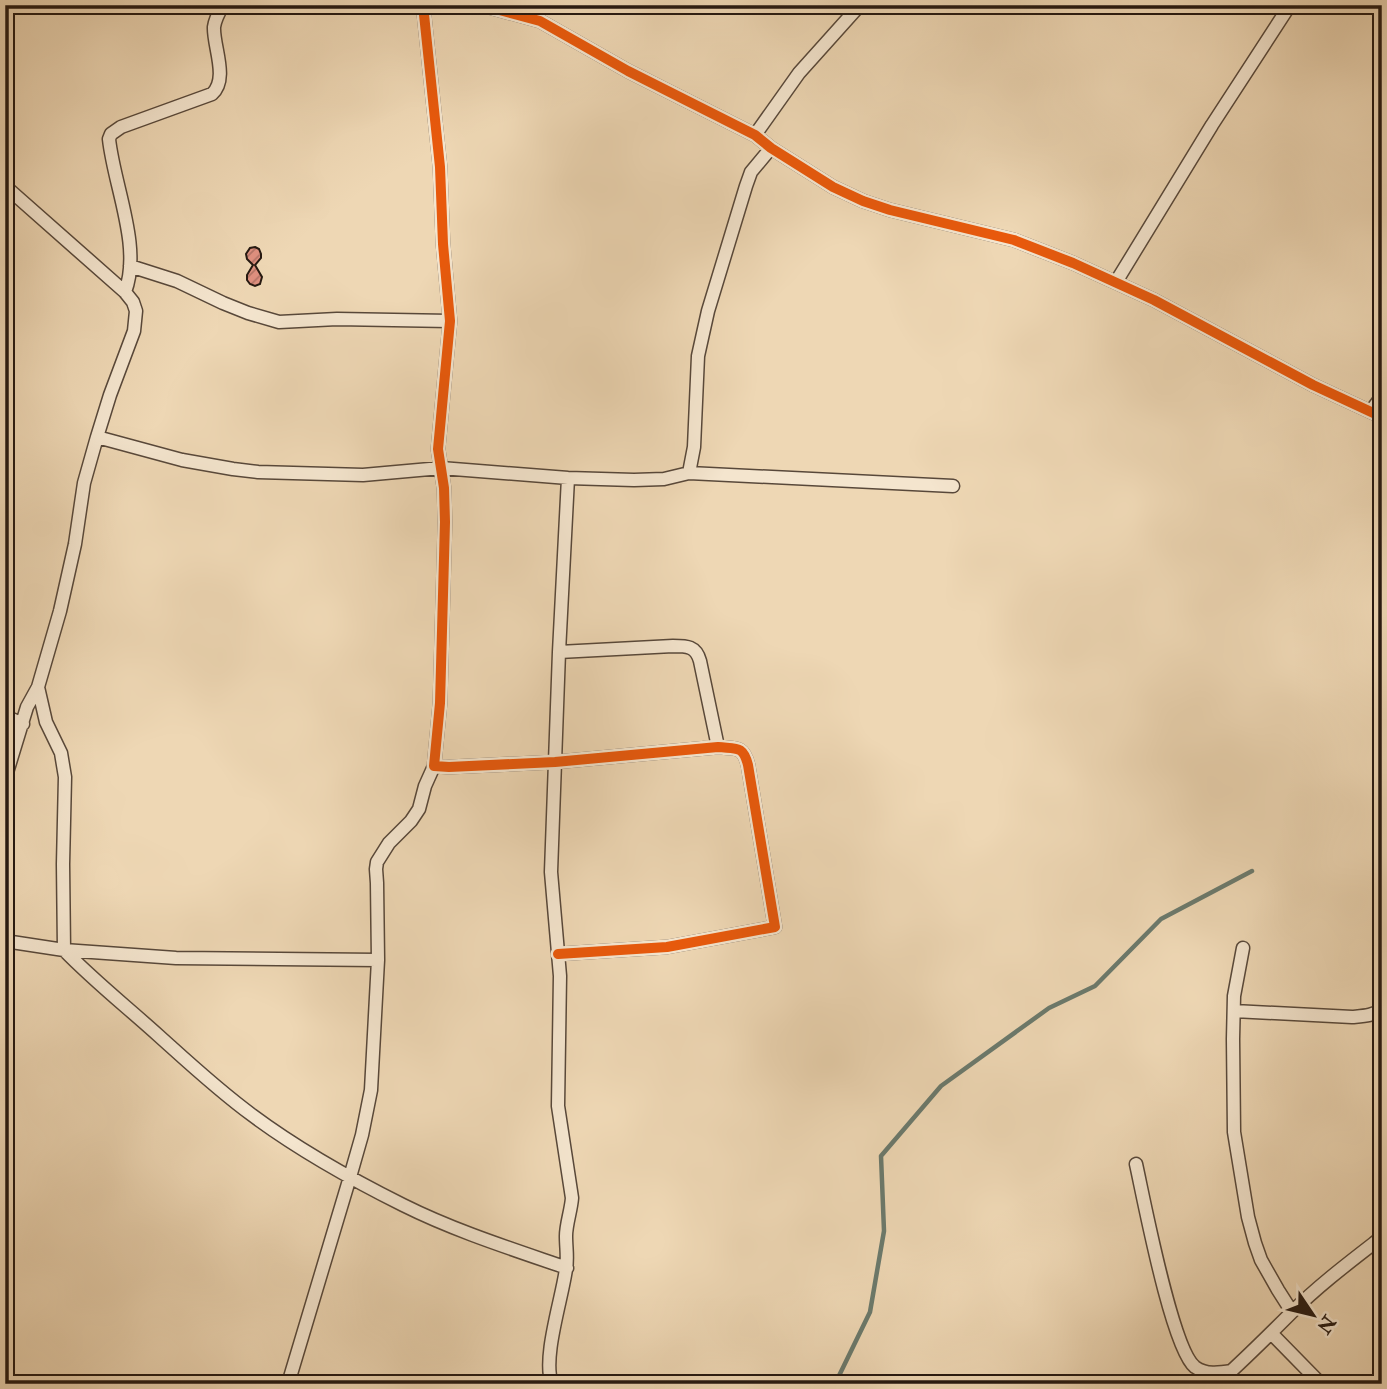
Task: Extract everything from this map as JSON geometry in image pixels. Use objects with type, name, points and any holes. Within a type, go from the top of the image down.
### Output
[{"type":"street","points":[[125,292],[131,266],[129,243],[109,139],[111,134],[121,127],[206,97],[217,90],[220,78],[214,23],[223,5]]},
{"type":"street","points":[[288,1384],[362,1135],[371,1090],[378,961],[377,862],[389,843],[419,809],[434,766],[440,703],[445,522],[444,488],[438,449],[450,321],[440,167],[423,5]]},
{"type":"street","points":[[481,5],[540,21],[628,71],[755,135],[833,187],[863,201],[928,220],[1014,240],[1073,263],[1154,300],[1312,385],[1376,414],[1382,396]]},
{"type":"street","points":[[755,135],[799,73],[860,5]]},
{"type":"street","points":[[1116,282],[1212,125],[1290,5]]},
{"type":"street","points":[[689,473],[694,447],[698,356],[708,311],[751,172],[771,148]]},
{"type":"street","points":[[5,186],[125,292],[136,311],[134,331],[110,395],[84,484],[75,544],[60,611],[38,687],[27,707],[5,779]]},
{"type":"street","points":[[131,266],[177,281],[248,313],[279,321],[450,321]]},
{"type":"street","points":[[97,437],[182,460],[258,472],[363,475],[440,468],[568,478],[644,480],[689,473],[953,486]]},
{"type":"street","points":[[552,1384],[549,1375],[552,1345],[567,1269],[566,1233],[572,1198],[558,1106],[561,1005],[551,872],[568,478]]},
{"type":"street","points":[[559,652],[691,647],[698,653],[718,747]]},
{"type":"street","points":[[38,687],[46,722],[61,753],[64,769],[64,950],[100,986],[187,1063],[252,1115],[296,1145],[404,1206],[567,1269]]},
{"type":"street","points":[[5,716],[23,723]]},
{"type":"street","points":[[5,752],[16,743]]},
{"type":"street","points":[[434,766],[555,762],[718,747],[735,748],[745,755],[775,927],[667,947],[558,954]]},
{"type":"street","points":[[5,941],[64,950],[176,958],[378,961]]},
{"type":"street","points":[[1243,948],[1234,996],[1234,1132],[1248,1217],[1261,1260],[1292,1312]]},
{"type":"street","points":[[1234,1011],[1352,1017],[1368,1016],[1382,1009]]},
{"type":"street","points":[[1136,1164],[1168,1301],[1183,1349],[1196,1368],[1217,1373],[1232,1371]]},
{"type":"street","points":[[1217,1384],[1292,1312],[1382,1237]]},
{"type":"street","points":[[1272,1334],[1321,1384]]},
{"type":"building","points":[[255,247],[261,254],[255,265],[262,277],[260,284],[255,286],[247,280],[253,265],[246,254],[250,248]]},
{"type":"waterway","points":[[835,1384],[870,1312],[884,1231],[881,1156],[941,1086],[1049,1008],[1095,986],[1161,919],[1252,871]]},
{"type":"cycle path","points":[[423,5],[440,167],[450,321],[438,449],[444,488],[445,522],[440,703],[434,766],[555,762],[718,747],[738,749],[744,754],[748,765],[775,927],[667,947],[558,954]]},
{"type":"cycle path","points":[[481,5],[540,21],[628,71],[755,135],[833,187],[863,201],[1014,240],[1073,263],[1154,300],[1313,385],[1382,417]]}]
